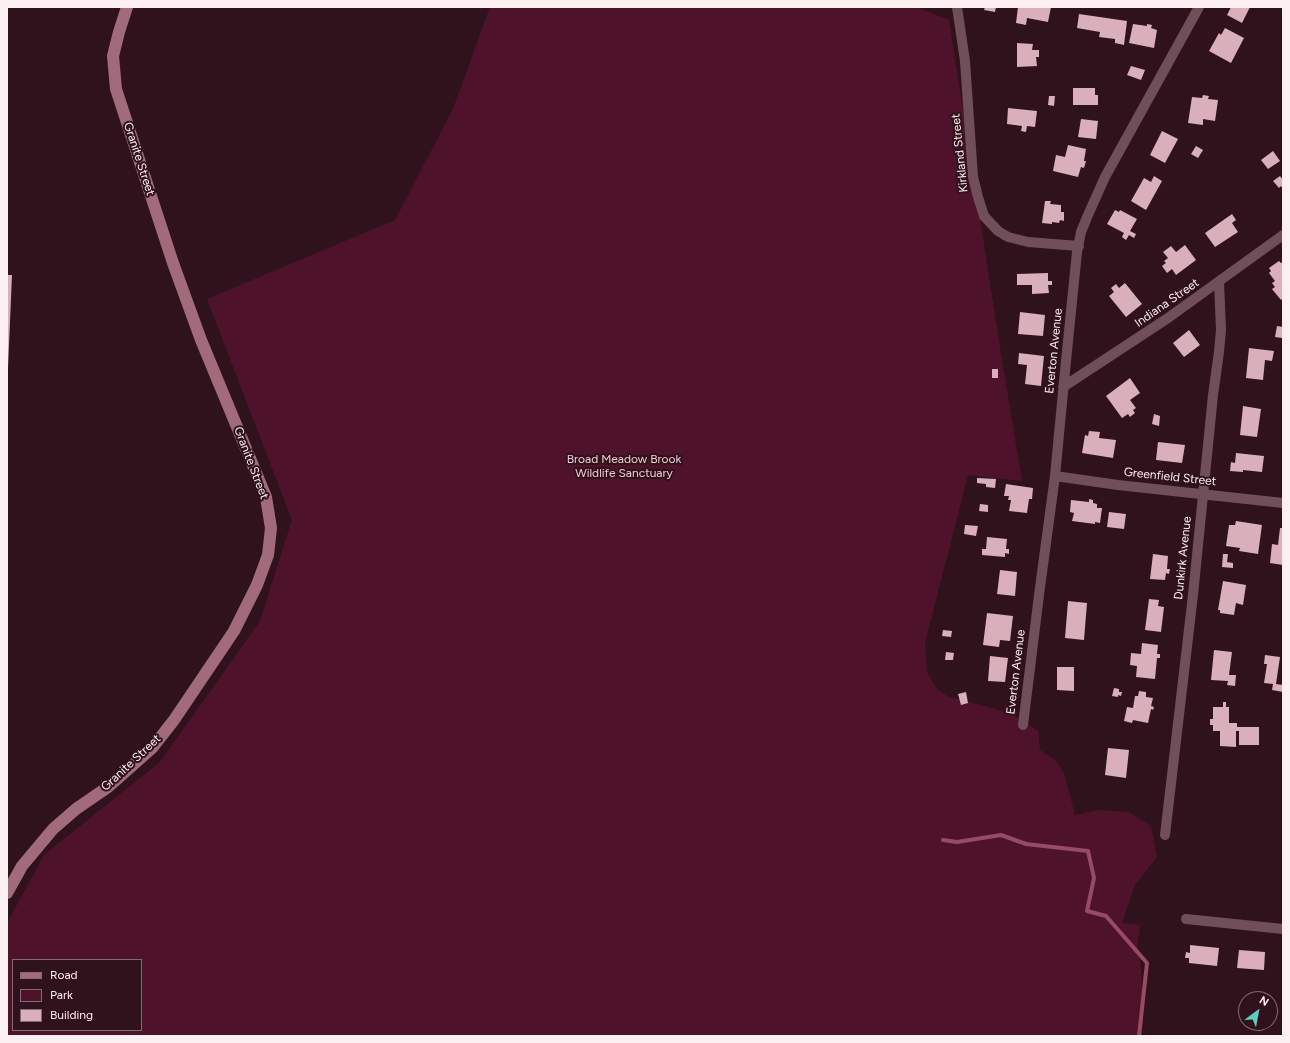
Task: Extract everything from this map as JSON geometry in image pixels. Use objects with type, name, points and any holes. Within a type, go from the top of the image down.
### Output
[{"type":"street","name":"Granite Street","points":[[7,893],[22,866],[53,830],[76,809],[108,787],[152,748],[174,720],[234,631],[257,585],[268,555],[271,528],[266,497],[201,340],[173,263],[116,89],[113,56],[127,7]]},
{"type":"street","name":"Kirkland Street","points":[[957,7],[965,61],[974,177],[984,216],[998,230],[1008,237],[1028,242],[1078,246]]},
{"type":"street","name":"Everton Avenue","points":[[1023,725],[1038,595],[1055,476],[1078,246],[1081,232],[1105,177],[1199,7]]},
{"type":"street","name":"Indiana Street","points":[[1063,388],[1168,318],[1283,235]]},
{"type":"street","name":"Dunkirk Avenue","points":[[1165,835],[1221,330],[1219,282]]},
{"type":"street","name":"Greenfield Street","points":[[1055,476],[1118,485],[1283,503]]},
{"type":"street","points":[[1186,918],[1283,929]]},
{"type":"green space","name":"Broad Meadow Brook Wildlife Sanctuary","points":[[490,7],[916,7],[949,20],[1022,481],[968,475],[925,643],[927,672],[937,689],[947,696],[1010,713],[1038,731],[1040,750],[1055,760],[1064,773],[1075,815],[1098,810],[1128,812],[1151,826],[1157,857],[1135,885],[1122,923],[1140,925],[1137,950],[1140,956],[1143,1000],[1143,1026],[1141,1036],[7,1036],[7,923],[44,855],[160,762],[260,621],[292,520],[207,299],[395,220],[453,109]]},
{"type":"building","points":[[985,7],[996,7],[995,12],[984,10]]},
{"type":"building","points":[[1018,7],[1051,7],[1048,22],[1027,18],[1026,25],[1016,23]]},
{"type":"building","points":[[1231,7],[1250,7],[1242,23],[1227,15]]},
{"type":"building","points":[[1079,14],[1127,21],[1124,45],[1115,43],[1115,39],[1099,37],[1100,32],[1077,28]]},
{"type":"building","points":[[1133,24],[1147,26],[1147,24],[1152,25],[1151,28],[1157,30],[1154,48],[1129,43]]},
{"type":"building","points":[[1225,28],[1244,38],[1231,63],[1209,51],[1219,33],[1221,35]]},
{"type":"building","points":[[1017,43],[1033,44],[1032,50],[1039,50],[1039,57],[1036,57],[1037,66],[1017,67]]},
{"type":"building","points":[[1131,66],[1145,70],[1141,80],[1127,75]]},
{"type":"building","points":[[1073,88],[1095,88],[1095,95],[1098,95],[1098,105],[1073,105]]},
{"type":"building","points":[[1203,95],[1209,96],[1208,99],[1218,100],[1215,121],[1203,119],[1203,125],[1188,123],[1192,97],[1202,98]]},
{"type":"building","points":[[1049,96],[1055,96],[1054,106],[1048,105]]},
{"type":"building","points":[[1008,108],[1037,111],[1035,127],[1027,126],[1026,132],[1021,131],[1022,126],[1007,124]]},
{"type":"building","points":[[1081,119],[1098,121],[1096,139],[1078,137]]},
{"type":"building","points":[[1162,131],[1178,139],[1165,163],[1150,155]]},
{"type":"building","points":[[1068,145],[1086,149],[1084,161],[1086,161],[1084,168],[1081,167],[1078,177],[1053,171],[1056,155],[1065,157]]},
{"type":"building","points":[[1196,146],[1203,150],[1198,158],[1191,154]]},
{"type":"building","points":[[1273,151],[1280,161],[1268,169],[1261,160]]},
{"type":"building","points":[[1154,176],[1162,181],[1146,210],[1131,201],[1144,178],[1151,182]]},
{"type":"building","points":[[1280,176],[1283,180],[1283,189],[1281,186],[1279,188],[1273,181]]},
{"type":"building","points":[[1045,201],[1051,201],[1050,204],[1061,205],[1061,212],[1064,212],[1064,221],[1060,220],[1059,223],[1052,222],[1052,224],[1042,223]]},
{"type":"building","points":[[1115,210],[1119,212],[1120,210],[1137,219],[1130,231],[1136,234],[1134,238],[1129,235],[1126,240],[1122,237],[1124,233],[1107,224]]},
{"type":"building","points":[[1232,214],[1236,220],[1232,223],[1238,232],[1215,247],[1205,233]]},
{"type":"building","points":[[1185,245],[1196,260],[1176,275],[1172,269],[1167,273],[1162,266],[1166,263],[1164,261],[1168,258],[1163,252],[1171,246],[1176,252]]},
{"type":"building","points":[[1279,261],[1281,263],[1283,262],[1283,298],[1281,300],[1272,289],[1275,287],[1272,283],[1275,281],[1269,273],[1271,271],[1269,268]]},
{"type":"building","points":[[1048,273],[1048,281],[1052,281],[1052,285],[1048,285],[1049,293],[1032,294],[1032,285],[1017,285],[1017,274]]},
{"type":"building","points":[[7,275],[12,275],[8,368],[7,368]]},
{"type":"building","points":[[1125,283],[1142,304],[1126,317],[1109,296],[1114,292],[1111,288],[1116,284],[1119,288]]},
{"type":"building","points":[[1020,312],[1045,315],[1043,336],[1018,334]]},
{"type":"building","points":[[1277,326],[1283,327],[1282,338],[1275,337]]},
{"type":"building","points":[[1189,330],[1200,345],[1184,357],[1173,343]]},
{"type":"building","points":[[1249,348],[1274,351],[1272,361],[1265,360],[1263,380],[1246,378]]},
{"type":"building","points":[[1019,353],[1044,356],[1041,386],[1025,384],[1027,365],[1018,364]]},
{"type":"building","points":[[992,369],[998,369],[998,378],[992,378]]},
{"type":"building","points":[[1130,378],[1140,393],[1130,400],[1136,408],[1133,410],[1135,413],[1130,417],[1128,414],[1122,418],[1106,396]]},
{"type":"building","points":[[1243,406],[1261,409],[1257,437],[1240,435]]},
{"type":"building","points":[[1154,414],[1160,416],[1159,426],[1152,424]]},
{"type":"building","points":[[1089,431],[1100,432],[1099,438],[1116,440],[1113,458],[1082,453],[1085,435],[1088,436]]},
{"type":"building","points":[[1158,442],[1185,445],[1182,463],[1156,460]]},
{"type":"building","points":[[1236,453],[1264,456],[1262,472],[1243,470],[1243,472],[1230,471],[1231,462],[1235,463]]},
{"type":"building","points":[[977,478],[996,479],[995,488],[986,487],[986,484],[977,483]]},
{"type":"building","points":[[1006,484],[1033,488],[1032,499],[1029,499],[1027,513],[1009,511],[1011,500],[1008,500],[1009,496],[1004,496]]},
{"type":"building","points":[[1089,499],[1093,500],[1093,503],[1097,504],[1097,508],[1102,508],[1100,523],[1095,522],[1095,524],[1072,521],[1074,513],[1070,512],[1071,500],[1089,502]]},
{"type":"building","points":[[980,504],[988,505],[988,512],[979,511]]},
{"type":"building","points":[[1109,512],[1126,514],[1124,529],[1107,527]]},
{"type":"building","points":[[1236,521],[1262,525],[1258,554],[1239,551],[1240,548],[1226,546],[1229,525],[1235,525]]},
{"type":"building","points":[[965,525],[978,526],[976,536],[964,534]]},
{"type":"building","points":[[1280,528],[1283,528],[1283,565],[1270,563],[1272,544],[1278,545]]},
{"type":"building","points":[[987,537],[1007,539],[1006,549],[1009,549],[1009,554],[1005,553],[1005,557],[982,555],[982,549],[986,549]]},
{"type":"building","points":[[1153,554],[1168,556],[1167,569],[1170,569],[1169,574],[1166,573],[1165,580],[1150,579]]},
{"type":"building","points":[[1223,554],[1228,554],[1227,562],[1233,563],[1233,568],[1222,567]]},
{"type":"building","points":[[1000,570],[1017,572],[1015,596],[997,594]]},
{"type":"building","points":[[1223,581],[1246,585],[1243,605],[1236,603],[1234,615],[1220,613],[1220,610],[1218,610]]},
{"type":"building","points":[[1149,599],[1159,600],[1158,606],[1164,607],[1161,632],[1145,630]]},
{"type":"building","points":[[1068,601],[1087,603],[1084,640],[1065,638]]},
{"type":"building","points":[[987,613],[1013,616],[1010,641],[1000,640],[999,647],[983,645]]},
{"type":"building","points":[[943,630],[952,631],[951,637],[942,636]]},
{"type":"building","points":[[1142,643],[1158,645],[1157,654],[1160,654],[1160,658],[1157,658],[1155,679],[1136,677],[1137,666],[1130,665],[1131,653],[1141,654]]},
{"type":"building","points":[[1214,650],[1232,652],[1229,675],[1236,675],[1235,686],[1227,685],[1228,681],[1211,680]]},
{"type":"building","points":[[946,652],[954,653],[953,660],[945,660]]},
{"type":"building","points":[[1265,655],[1280,657],[1276,684],[1283,685],[1283,692],[1272,690],[1273,684],[1264,683],[1267,664],[1264,664]]},
{"type":"building","points":[[990,656],[1008,658],[1005,682],[988,681]]},
{"type":"building","points":[[1057,667],[1074,667],[1074,691],[1057,690]]},
{"type":"building","points":[[1114,688],[1119,689],[1119,692],[1122,692],[1121,696],[1112,696]]},
{"type":"building","points":[[1139,691],[1146,692],[1146,697],[1153,698],[1151,706],[1154,707],[1153,710],[1151,709],[1148,723],[1133,720],[1132,723],[1124,721],[1127,707],[1133,708],[1135,696],[1138,696]]},
{"type":"building","points":[[966,692],[968,703],[961,705],[958,694]]},
{"type":"building","points":[[1223,702],[1226,702],[1226,707],[1229,707],[1229,723],[1237,723],[1237,727],[1259,727],[1259,745],[1239,745],[1239,731],[1236,731],[1236,747],[1220,746],[1220,731],[1213,731],[1213,725],[1210,725],[1210,719],[1213,719],[1213,707],[1223,707]]},
{"type":"building","points":[[1108,748],[1129,750],[1126,778],[1105,775]]},
{"type":"building","points":[[1190,945],[1219,948],[1217,966],[1189,963],[1189,958],[1185,958],[1186,952],[1190,953]]},
{"type":"building","points":[[1239,950],[1265,952],[1264,970],[1237,968]]},
{"type":"waterway","points":[[943,840],[957,842],[1001,835],[1026,844],[1088,851],[1094,878],[1087,911],[1106,916],[1147,963],[1139,1036]]}]
